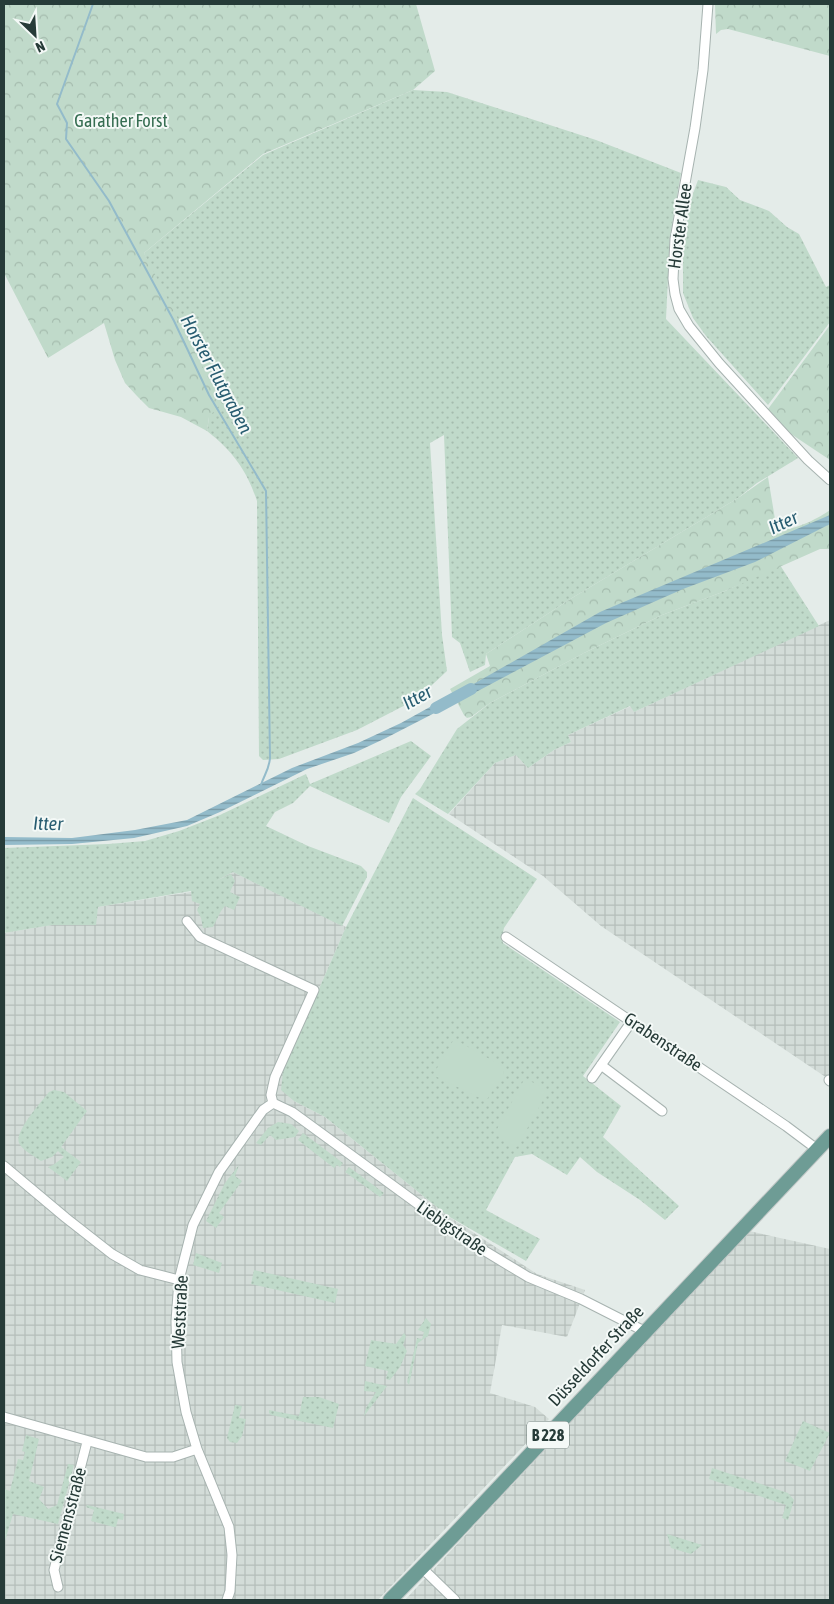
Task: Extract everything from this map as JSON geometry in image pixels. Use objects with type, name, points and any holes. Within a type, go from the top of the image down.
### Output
[{"type":"main road","name":"Düsseldorfer Straße","points":[[390,1600],[830,1136]]},
{"type":"street","name":"Horster Allee","points":[[708,4],[703,70],[695,128],[674,239],[673,279],[679,310],[689,326],[719,363],[808,460],[830,480]]},
{"type":"street","points":[[187,921],[200,937],[314,990],[275,1077],[271,1094],[273,1103]]},
{"type":"street","name":"Grabenstraße","points":[[506,937],[786,1126],[818,1150]]},
{"type":"street","points":[[592,1078],[632,1021]]},
{"type":"street","points":[[601,1065],[662,1112]]},
{"type":"street","name":"Weststraße","points":[[227,1600],[230,1590],[232,1554],[229,1527],[197,1450],[186,1412],[177,1362],[176,1321],[179,1280],[194,1225],[219,1172],[264,1110],[273,1103]]},
{"type":"street","name":"Liebigstraße","points":[[273,1103],[292,1112],[470,1242],[528,1277],[581,1299],[644,1331]]},
{"type":"street","points":[[4,1166],[112,1254],[140,1270],[179,1280]]},
{"type":"street","points":[[4,1417],[87,1442],[146,1457],[173,1457],[197,1450]]},
{"type":"street","name":"Siemensstraße","points":[[58,1588],[54,1570],[87,1442]]},
{"type":"street","points":[[422,1568],[455,1600]]},
{"type":"shaded area","points":[[830,620],[830,1080],[601,926],[543,876],[449,814],[495,763],[516,755],[528,768],[554,750],[571,742],[568,735],[631,706],[634,712]]},
{"type":"shaded area","points":[[233,872],[346,927],[283,1071],[294,1101],[325,1117],[448,1216],[537,1274],[585,1290],[567,1337],[502,1325],[490,1393],[535,1407],[549,1419],[378,1600],[4,1600],[4,933],[52,925],[95,925],[98,907],[190,892]]},
{"type":"shaded area","points":[[749,1231],[830,1249],[830,1600],[405,1600]]},
{"type":"green space","name":"Garather Forst","points":[[4,4],[416,4],[435,71],[413,90],[263,154],[144,253],[221,403],[209,417],[207,431],[181,417],[149,408],[137,396],[125,383],[115,360],[104,323],[48,358],[4,273]]},
{"type":"green space","points":[[715,4],[830,4],[830,56],[728,29],[721,30],[716,34]]},
{"type":"green space","points":[[413,90],[447,92],[596,140],[681,173],[670,237],[666,319],[798,458],[757,483],[738,498],[572,598],[486,654],[485,665],[470,672],[460,643],[452,637],[444,435],[430,443],[442,635],[447,671],[417,699],[357,730],[279,759],[263,760],[259,756],[257,501],[249,480],[238,462],[207,431],[209,417],[144,253],[263,155]]},
{"type":"green space","points":[[698,180],[726,187],[740,200],[769,211],[787,227],[799,234],[826,287],[830,285],[830,322],[768,405],[706,336],[693,318],[683,293],[683,247],[690,202]]},
{"type":"green space","points":[[830,325],[830,460],[791,434],[768,409]]},
{"type":"green space","points":[[768,477],[775,519],[780,529],[799,526],[830,510],[830,549],[820,549],[725,591],[662,615],[584,653],[490,703],[471,717],[467,718],[464,715],[450,689],[490,666],[486,654],[572,598],[738,498]]},
{"type":"green space","points":[[780,565],[819,626],[634,712],[630,706],[568,735],[571,742],[554,750],[528,768],[516,755],[495,763],[448,814],[415,794],[457,729],[490,703],[584,653],[662,615],[725,591]]},
{"type":"green space","points":[[411,741],[431,756],[401,797],[389,823],[310,786],[293,803],[275,812],[266,826],[308,846],[361,866],[367,872],[367,877],[342,926],[233,872],[216,881],[231,874],[235,881],[230,892],[240,897],[234,910],[225,906],[213,927],[203,928],[197,910],[200,904],[192,901],[191,891],[98,907],[96,925],[52,925],[4,933],[4,848],[145,841],[179,831],[220,815],[306,774],[310,784]]},
{"type":"green space","points":[[413,798],[537,879],[504,928],[503,943],[620,1022],[583,1076],[621,1106],[603,1137],[679,1206],[665,1220],[640,1200],[597,1172],[580,1157],[567,1175],[532,1154],[515,1157],[486,1210],[540,1239],[526,1261],[448,1216],[325,1117],[294,1101],[281,1090],[283,1071],[346,927]]},
{"type":"green space","points":[[454,1039],[502,1066],[504,1073],[486,1101],[433,1075]]},
{"type":"green space","points":[[525,1078],[548,1091],[517,1147],[501,1139],[497,1129]]},
{"type":"green space","points":[[54,1090],[64,1092],[87,1111],[61,1147],[81,1162],[67,1181],[48,1167],[64,1157],[58,1151],[52,1157],[41,1161],[25,1150],[19,1143],[24,1124],[49,1092]]},
{"type":"green space","points":[[278,1122],[291,1124],[299,1131],[295,1137],[276,1140],[270,1135],[261,1145],[256,1143],[268,1128]]},
{"type":"green space","points":[[303,1133],[343,1163],[340,1167],[337,1165],[334,1168],[298,1140]]},
{"type":"green space","points":[[239,1165],[235,1176],[242,1181],[219,1213],[224,1217],[216,1228],[206,1221],[225,1183]]},
{"type":"green space","points":[[349,1167],[384,1193],[380,1197],[345,1172]]},
{"type":"green space","points":[[196,1253],[222,1263],[219,1273],[193,1265]]},
{"type":"green space","points":[[254,1270],[338,1289],[335,1303],[251,1284]]},
{"type":"green space","points":[[426,1318],[431,1324],[428,1336],[418,1343],[409,1385],[407,1382],[417,1338],[422,1339],[424,1332],[418,1330]]},
{"type":"green space","points":[[404,1333],[406,1336],[403,1345],[407,1351],[400,1367],[390,1380],[386,1379],[388,1371],[365,1366],[371,1340],[396,1344]]},
{"type":"green space","points":[[365,1381],[387,1386],[364,1416],[366,1408],[376,1392],[364,1391]]},
{"type":"green space","points":[[303,1397],[319,1397],[339,1404],[333,1428],[269,1413],[269,1410],[299,1416]]},
{"type":"green space","points":[[235,1405],[242,1406],[239,1418],[246,1419],[242,1436],[237,1443],[230,1442],[227,1438]]},
{"type":"green space","points":[[803,1421],[830,1433],[810,1471],[785,1461]]},
{"type":"green space","points":[[26,1435],[39,1439],[29,1481],[44,1487],[39,1499],[48,1509],[57,1505],[68,1464],[74,1465],[58,1524],[13,1514],[4,1544],[4,1489],[10,1491],[18,1459],[23,1460],[25,1452],[22,1451]]},
{"type":"green space","points":[[712,1468],[788,1493],[794,1500],[788,1520],[782,1518],[786,1505],[709,1479]]},
{"type":"green space","points":[[87,1505],[124,1514],[123,1520],[118,1519],[116,1527],[91,1521],[94,1510],[86,1507]]},
{"type":"green space","points":[[667,1534],[702,1545],[691,1554],[671,1548]]},
{"type":"water","points":[[830,515],[830,524],[755,562],[683,589],[606,623],[459,701],[456,694],[600,612]]},
{"type":"water","points":[[448,697],[452,704],[386,738],[354,753],[307,769],[220,812],[187,826],[134,838],[72,844],[4,845],[4,837],[72,838],[135,830],[187,820],[292,768],[358,743],[401,723]]},
{"type":"waterway","name":"Horster Flutgraben","points":[[93,4],[57,104],[67,123],[66,139],[109,201],[174,321],[209,395],[266,491],[270,758],[268,769],[261,785]]},
{"type":"waterway","name":"Itter","points":[[436,708],[471,689]]}]
